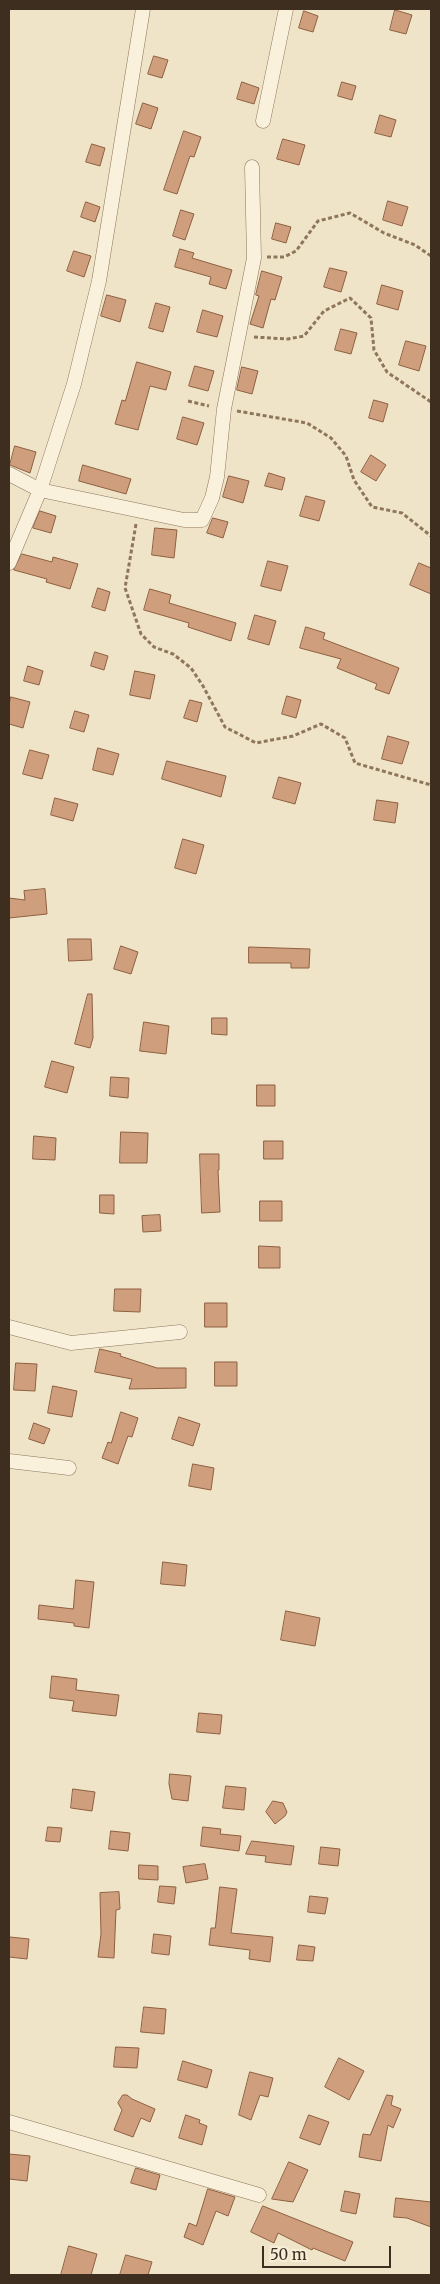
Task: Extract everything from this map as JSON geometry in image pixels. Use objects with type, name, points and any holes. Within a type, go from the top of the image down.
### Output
[{"type":"street","points":[[9,563],[40,490],[74,384],[99,281],[143,9]]},
{"type":"street","points":[[263,121],[286,9]]},
{"type":"street","points":[[9,474],[40,490],[139,509],[184,520],[202,520],[212,498],[217,477],[224,409],[254,258],[252,167]]},
{"type":"street","points":[[9,1327],[71,1343],[180,1332]]},
{"type":"street","points":[[9,1461],[69,1468]]},
{"type":"street","points":[[9,2122],[259,2195]]},
{"type":"path","points":[[254,258],[284,257],[296,251],[318,221],[350,213],[384,233],[415,245],[431,256]]},
{"type":"path","points":[[239,334],[268,339],[304,336],[324,311],[350,298],[371,318],[374,350],[387,372],[431,402]]},
{"type":"path","points":[[188,401],[307,423],[331,438],[346,456],[354,480],[372,507],[402,513],[431,536]]},
{"type":"path","points":[[139,509],[125,588],[141,634],[154,647],[173,654],[191,668],[225,727],[256,743],[293,736],[321,724],[345,738],[355,764],[431,785]]},
{"type":"building","points":[[395,10],[412,15],[406,34],[390,30]]},
{"type":"building","points":[[304,11],[318,16],[313,32],[299,28]]},
{"type":"building","points":[[154,56],[168,60],[162,78],[148,74]]},
{"type":"building","points":[[242,82],[259,88],[254,104],[237,99]]},
{"type":"building","points":[[342,82],[356,86],[352,100],[338,96]]},
{"type":"building","points":[[143,103],[158,108],[151,129],[136,124]]},
{"type":"building","points":[[380,115],[396,120],[391,137],[375,133]]},
{"type":"building","points":[[184,131],[201,137],[194,157],[190,156],[177,194],[164,190]]},
{"type":"building","points":[[283,139],[305,145],[299,165],[277,159]]},
{"type":"building","points":[[92,144],[105,148],[100,166],[86,162]]},
{"type":"building","points":[[388,201],[408,207],[402,226],[383,220]]},
{"type":"building","points":[[86,202],[100,207],[95,222],[81,217]]},
{"type":"building","points":[[181,210],[194,214],[185,240],[173,236]]},
{"type":"building","points":[[276,223],[291,227],[286,243],[272,239]]},
{"type":"building","points":[[180,249],[194,253],[192,258],[232,270],[226,289],[209,284],[211,277],[175,267]]},
{"type":"building","points":[[74,251],[91,256],[84,277],[67,271]]},
{"type":"building","points":[[330,268],[347,272],[341,292],[324,287]]},
{"type":"building","points":[[262,271],[282,277],[275,300],[271,299],[263,328],[250,324],[259,296],[256,295]]},
{"type":"building","points":[[382,285],[403,291],[398,310],[377,304]]},
{"type":"building","points":[[107,295],[126,300],[120,322],[101,316]]},
{"type":"building","points":[[156,303],[170,307],[163,332],[149,328]]},
{"type":"building","points":[[203,310],[223,316],[217,337],[197,332]]},
{"type":"building","points":[[341,329],[357,333],[351,354],[335,350]]},
{"type":"building","points":[[406,341],[426,346],[419,371],[399,365]]},
{"type":"building","points":[[137,362],[171,372],[166,390],[150,386],[138,430],[115,424],[122,400],[125,401]]},
{"type":"building","points":[[195,366],[214,371],[208,391],[189,386]]},
{"type":"building","points":[[242,367],[258,371],[252,394],[237,390]]},
{"type":"building","points":[[374,400],[388,404],[383,422],[369,418]]},
{"type":"building","points":[[183,417],[204,423],[197,445],[177,439]]},
{"type":"building","points":[[15,446],[36,452],[30,473],[10,465]]},
{"type":"building","points":[[371,455],[386,465],[376,481],[361,472]]},
{"type":"building","points":[[83,465],[131,479],[126,494],[79,481]]},
{"type":"building","points":[[269,473],[285,478],[282,490],[265,486]]},
{"type":"building","points":[[229,476],[249,481],[243,503],[223,497]]},
{"type":"building","points":[[306,496],[325,501],[319,521],[300,516]]},
{"type":"building","points":[[40,511],[56,516],[51,533],[33,528]]},
{"type":"building","points":[[213,518],[228,522],[223,538],[207,533]]},
{"type":"building","points":[[155,528],[177,530],[174,558],[152,555]]},
{"type":"building","points":[[22,554],[52,562],[53,557],[78,564],[70,589],[46,582],[47,579],[14,570]]},
{"type":"building","points":[[268,561],[288,566],[281,591],[261,586]]},
{"type":"building","points":[[419,563],[431,568],[431,594],[410,585]]},
{"type":"building","points":[[98,588],[110,592],[105,611],[92,607]]},
{"type":"building","points":[[150,589],[171,595],[169,603],[236,623],[231,641],[188,627],[189,623],[144,610]]},
{"type":"building","points":[[255,615],[276,621],[269,645],[248,639]]},
{"type":"building","points":[[306,627],[325,633],[323,639],[399,668],[389,694],[375,689],[377,684],[337,668],[341,659],[300,648]]},
{"type":"building","points":[[95,652],[108,656],[104,670],[91,666]]},
{"type":"building","points":[[28,666],[43,671],[39,685],[24,681]]},
{"type":"building","points":[[135,671],[155,675],[150,699],[130,695]]},
{"type":"building","points":[[287,696],[301,700],[296,718],[282,714]]},
{"type":"building","points":[[11,697],[30,702],[23,728],[9,724]]},
{"type":"building","points":[[190,700],[202,703],[197,722],[184,718]]},
{"type":"building","points":[[75,711],[89,715],[84,732],[70,728]]},
{"type":"building","points":[[388,736],[409,742],[402,764],[382,759]]},
{"type":"building","points":[[98,748],[119,754],[113,775],[93,770]]},
{"type":"building","points":[[30,750],[49,755],[42,779],[23,774]]},
{"type":"building","points":[[167,761],[226,776],[221,797],[162,779]]},
{"type":"building","points":[[279,777],[301,783],[295,804],[273,798]]},
{"type":"building","points":[[55,798],[78,804],[73,821],[51,815]]},
{"type":"building","points":[[377,800],[398,803],[395,823],[374,820]]},
{"type":"building","points":[[183,839],[204,845],[196,874],[175,868]]},
{"type":"building","points":[[45,889],[47,914],[9,918],[9,898],[25,900],[24,891]]},
{"type":"building","points":[[68,939],[91,939],[92,960],[69,961]]},
{"type":"building","points":[[121,946],[138,952],[131,974],[114,969]]},
{"type":"building","points":[[249,947],[310,949],[309,968],[291,968],[291,963],[249,963]]},
{"type":"building","points":[[88,994],[92,994],[93,1038],[90,1048],[75,1044]]},
{"type":"building","points":[[212,1018],[227,1018],[227,1035],[212,1034]]},
{"type":"building","points":[[144,1022],[169,1026],[166,1054],[140,1051]]},
{"type":"building","points":[[52,1061],[74,1067],[67,1093],[45,1087]]},
{"type":"building","points":[[111,1077],[129,1078],[128,1098],[110,1096]]},
{"type":"building","points":[[257,1085],[275,1085],[275,1106],[257,1106]]},
{"type":"building","points":[[121,1132],[148,1133],[147,1163],[120,1163]]},
{"type":"building","points":[[34,1136],[56,1138],[55,1160],[33,1159]]},
{"type":"building","points":[[264,1141],[283,1141],[283,1159],[264,1159]]},
{"type":"building","points":[[200,1154],[219,1154],[220,1212],[202,1213]]},
{"type":"building","points":[[100,1195],[114,1195],[114,1214],[100,1213]]},
{"type":"building","points":[[260,1201],[282,1201],[282,1221],[260,1221]]},
{"type":"building","points":[[160,1215],[161,1231],[143,1232],[142,1216]]},
{"type":"building","points":[[259,1246],[280,1247],[280,1268],[259,1268]]},
{"type":"building","points":[[115,1289],[141,1289],[140,1312],[114,1311]]},
{"type":"building","points":[[205,1303],[227,1303],[227,1327],[205,1327]]},
{"type":"building","points":[[100,1349],[121,1354],[120,1356],[157,1368],[186,1368],[186,1388],[129,1389],[132,1379],[95,1372]]},
{"type":"building","points":[[215,1362],[237,1362],[237,1386],[215,1386]]},
{"type":"building","points":[[16,1363],[37,1364],[35,1391],[14,1390]]},
{"type":"building","points":[[53,1386],[77,1391],[72,1417],[48,1413]]},
{"type":"building","points":[[121,1412],[138,1418],[132,1437],[128,1436],[118,1464],[102,1458],[108,1442],[111,1443]]},
{"type":"building","points":[[179,1417],[200,1424],[193,1446],[172,1439]]},
{"type":"building","points":[[34,1423],[50,1429],[44,1444],[29,1439]]},
{"type":"building","points":[[193,1464],[214,1468],[211,1490],[189,1486]]},
{"type":"building","points":[[163,1562],[187,1565],[185,1586],[161,1584]]},
{"type":"building","points":[[76,1580],[94,1582],[89,1628],[74,1626],[74,1623],[38,1619],[39,1605],[73,1609]]},
{"type":"building","points":[[286,1611],[320,1618],[315,1646],[281,1640]]},
{"type":"building","points":[[52,1676],[77,1679],[76,1690],[119,1695],[116,1716],[72,1711],[74,1701],[50,1698]]},
{"type":"building","points":[[199,1713],[222,1715],[220,1734],[197,1732]]},
{"type":"building","points":[[170,1774],[191,1776],[188,1801],[172,1799],[169,1784]]},
{"type":"building","points":[[226,1786],[246,1788],[244,1810],[223,1808]]},
{"type":"building","points":[[73,1789],[95,1792],[92,1811],[71,1808]]},
{"type":"building","points":[[273,1801],[283,1803],[287,1812],[275,1824],[266,1812]]},
{"type":"building","points":[[48,1827],[62,1828],[60,1842],[46,1841]]},
{"type":"building","points":[[203,1827],[221,1829],[220,1834],[241,1836],[239,1851],[201,1846]]},
{"type":"building","points":[[111,1831],[130,1833],[128,1851],[109,1849]]},
{"type":"building","points":[[252,1841],[294,1846],[291,1865],[265,1862],[266,1856],[246,1854]]},
{"type":"building","points":[[321,1847],[340,1849],[338,1866],[319,1864]]},
{"type":"building","points":[[205,1864],[208,1879],[186,1883],[183,1867]]},
{"type":"building","points":[[139,1865],[158,1866],[158,1880],[139,1879]]},
{"type":"building","points":[[160,1886],[176,1887],[174,1904],[158,1902]]},
{"type":"building","points":[[220,1887],[237,1889],[231,1933],[273,1937],[270,1962],[249,1959],[250,1950],[209,1945],[211,1928],[215,1928]]},
{"type":"building","points":[[119,1892],[120,1909],[116,1910],[114,1958],[98,1957],[101,1934],[100,1893]]},
{"type":"building","points":[[310,1896],[328,1898],[325,1914],[308,1912]]},
{"type":"building","points":[[154,1934],[171,1936],[169,1955],[152,1953]]},
{"type":"building","points":[[10,1937],[29,1939],[27,1959],[9,1957]]},
{"type":"building","points":[[299,1945],[315,1947],[313,1961],[297,1960]]},
{"type":"building","points":[[144,2007],[166,2009],[164,2034],[141,2032]]},
{"type":"building","points":[[116,2047],[139,2048],[137,2068],[114,2067]]},
{"type":"building","points":[[339,2058],[364,2071],[349,2100],[325,2087]]},
{"type":"building","points":[[183,2061],[212,2070],[207,2088],[178,2080]]},
{"type":"building","points":[[250,2072],[273,2078],[268,2097],[260,2095],[251,2120],[239,2115]]},
{"type":"building","points":[[123,2095],[127,2095],[155,2109],[150,2122],[141,2118],[133,2137],[114,2130],[122,2110],[118,2103]]},
{"type":"building","points":[[387,2095],[393,2096],[391,2105],[401,2109],[393,2128],[388,2125],[381,2161],[359,2157],[363,2134],[370,2135]]},
{"type":"building","points":[[186,2115],[200,2120],[199,2123],[207,2126],[202,2145],[179,2138]]},
{"type":"building","points":[[309,2115],[329,2122],[320,2145],[300,2138]]},
{"type":"building","points":[[9,2154],[30,2156],[27,2181],[9,2179]]},
{"type":"building","points":[[289,2162],[308,2170],[293,2202],[272,2199]]},
{"type":"building","points":[[136,2168],[160,2175],[156,2190],[131,2183]]},
{"type":"building","points":[[208,2189],[235,2197],[228,2216],[216,2211],[203,2245],[184,2237],[189,2223],[196,2226]]},
{"type":"building","points":[[345,2191],[360,2194],[356,2214],[341,2211]]},
{"type":"building","points":[[396,2198],[431,2202],[431,2227],[407,2218],[394,2217]]},
{"type":"building","points":[[263,2206],[353,2242],[345,2261],[313,2248],[312,2250],[278,2233],[274,2243],[251,2232]]},
{"type":"building","points":[[69,2246],[97,2254],[91,2275],[61,2275]]},
{"type":"building","points":[[126,2255],[152,2262],[148,2275],[120,2275]]}]
